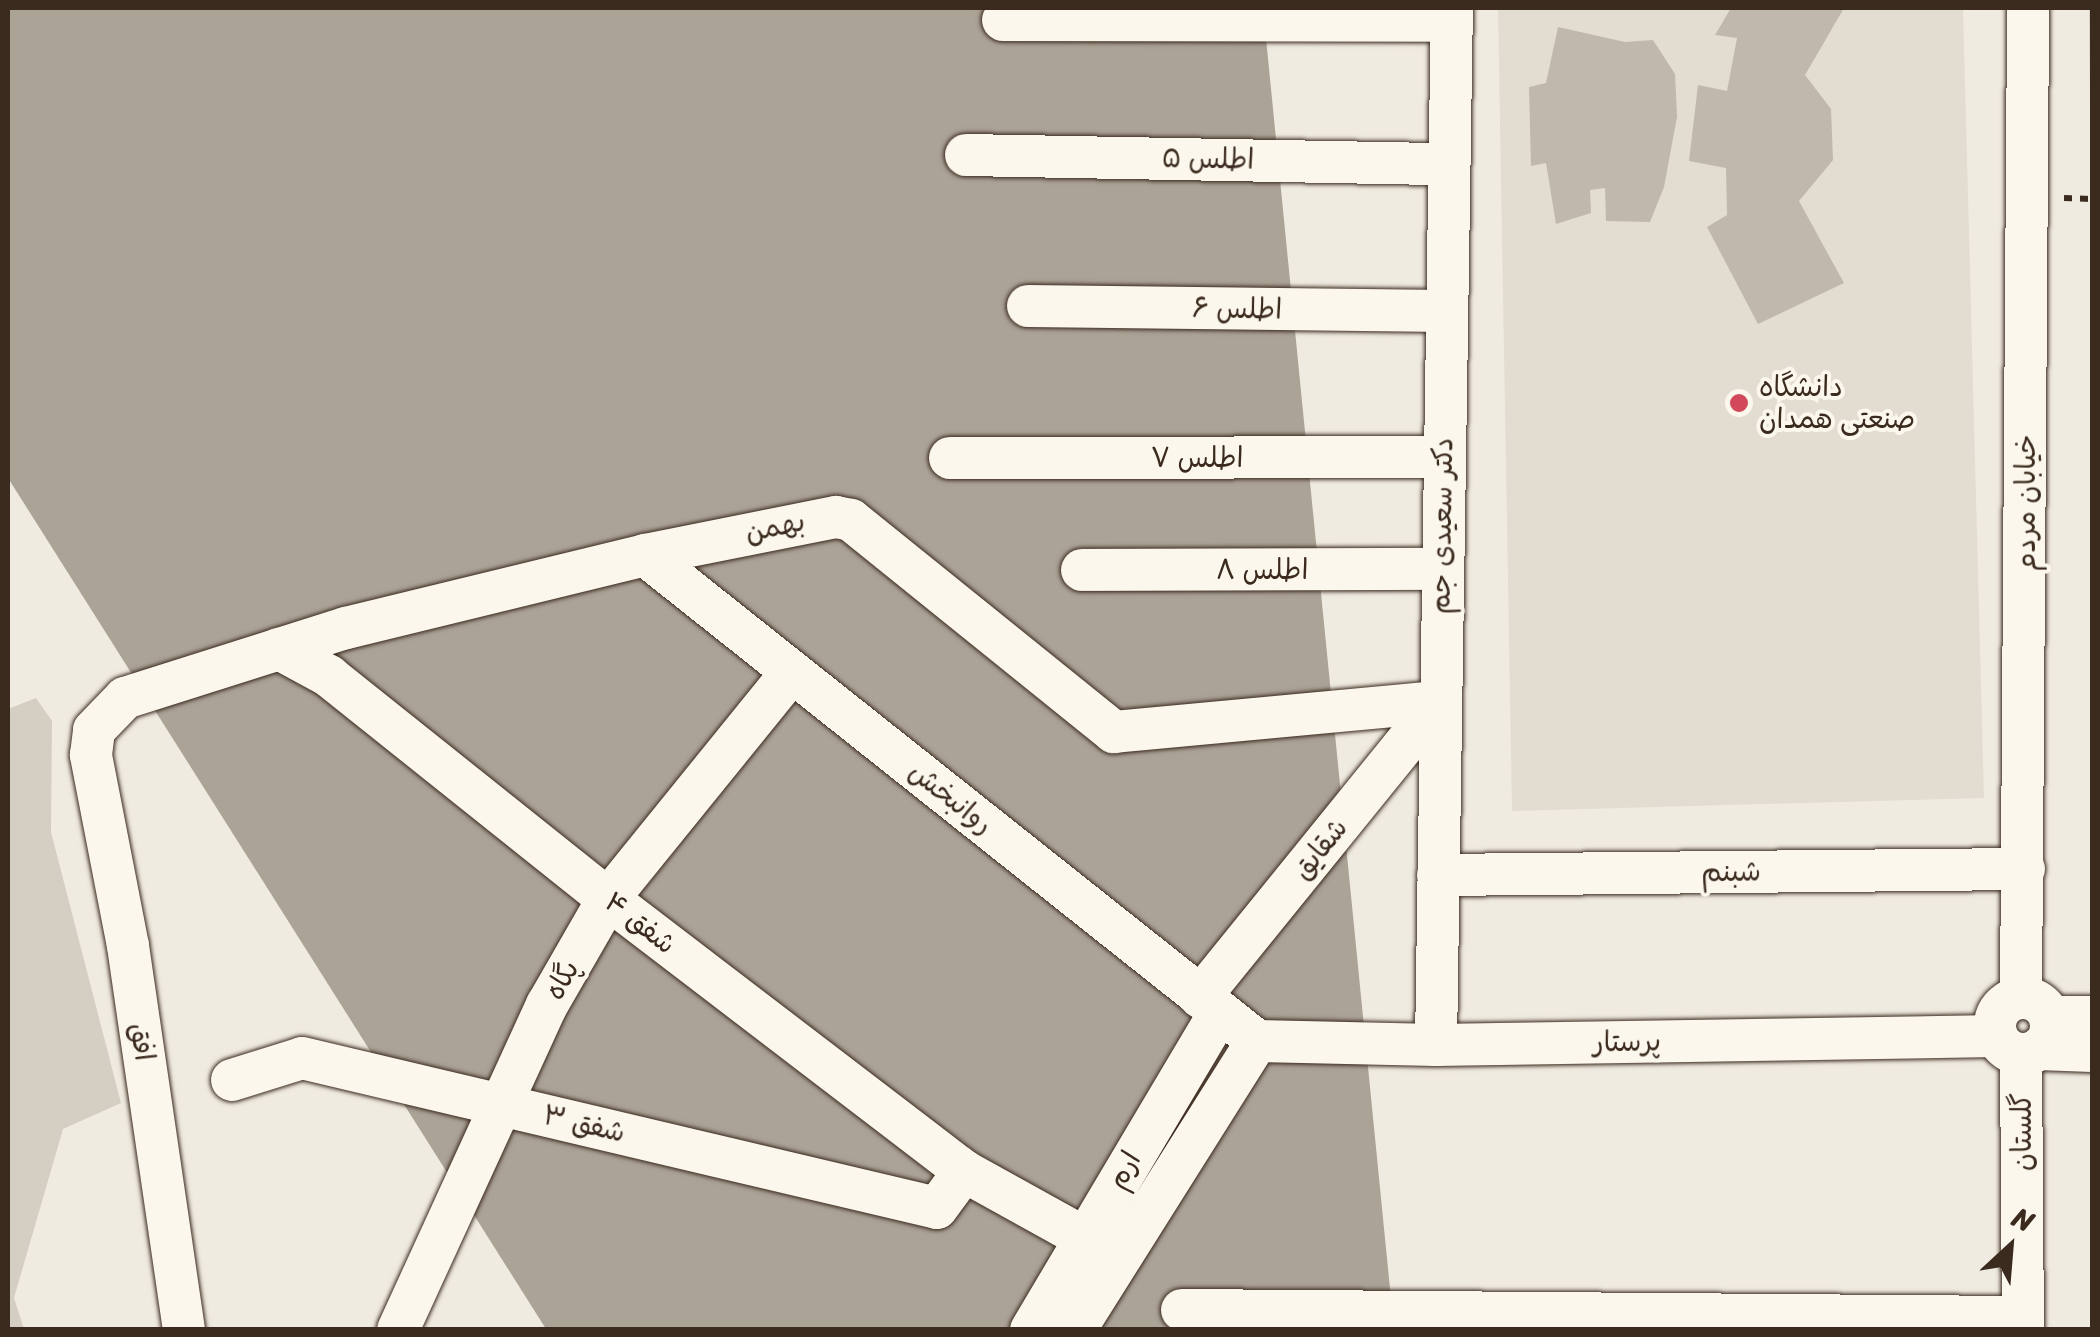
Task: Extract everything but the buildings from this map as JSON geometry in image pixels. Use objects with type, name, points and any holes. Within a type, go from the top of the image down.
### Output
[{"type":"street","name":"خیابان مردم","points":[[2025,1031],[2028,8]]},
{"type":"street","points":[[1003,20],[1452,14]]},
{"type":"street","name":"دکتر سعیدی جم","points":[[1436,1045],[1452,14]]},
{"type":"street","name":"اطلس ۵","points":[[966,155],[1449,164]]},
{"type":"street","name":"اطلس ۶","points":[[1028,306],[1446,312]]},
{"type":"street","name":"اطلس ۷","points":[[950,458],[1444,458]]},
{"type":"street","name":"بهمن","points":[[91,756],[94,730],[124,698],[346,628],[645,555],[821,518],[851,520],[1114,732],[1439,702]]},
{"type":"street","name":"روانبخش","points":[[645,555],[1257,1041]]},
{"type":"street","name":"اطلس ۸","points":[[1082,570],[1442,570]]},
{"type":"street","name":"شفق ۴","points":[[279,650],[329,676],[608,899],[964,1170],[1083,1238]]},
{"type":"street","name":"پگاه","points":[[406,1328],[547,1005],[608,899],[792,672]]},
{"type":"street","name":"شقایق","points":[[1210,1004],[1439,702]]},
{"type":"street","name":"افق","points":[[91,756],[128,946],[184,1330]]},
{"type":"street","name":"شبنم","points":[[1438,876],[2024,869]]},
{"type":"street","name":"ارم","points":[[1030,1330],[1210,1004]]},
{"type":"street","points":[[2025,1031],[2092,1017]]},
{"type":"street","points":[[2025,1031],[2092,1051]]},
{"type":"street","name":"پرستار","points":[[1257,1041],[1436,1045],[2025,1031]]},
{"type":"street","name":"گلستان","points":[[2023,1323],[2025,1031]]},
{"type":"street","name":"ارم","points":[[1075,1330],[1257,1041]]},
{"type":"street","name":"شفق ۳","points":[[232,1080],[302,1058],[936,1208],[964,1170]]},
{"type":"street","points":[[1182,1310],[2023,1323]]},
{"type":"shaded area","points":[[8,8],[1263,8],[1394,1329],[546,1329],[8,478]]},
{"type":"shaded area","name":"دانشگاه صنعتی همدان","points":[[1498,8],[1963,8],[1984,798],[1512,811]]},
{"type":"shaded area","points":[[2089,8],[2092,8],[2092,307]]},
{"type":"shaded area","points":[[36,698],[52,721],[51,832],[121,1103],[63,1129],[14,1298],[24,1329],[8,1330],[8,709]]},
{"type":"place","name":"دانشگاه صنعتی همدان","points":[[1739,403]]}]
